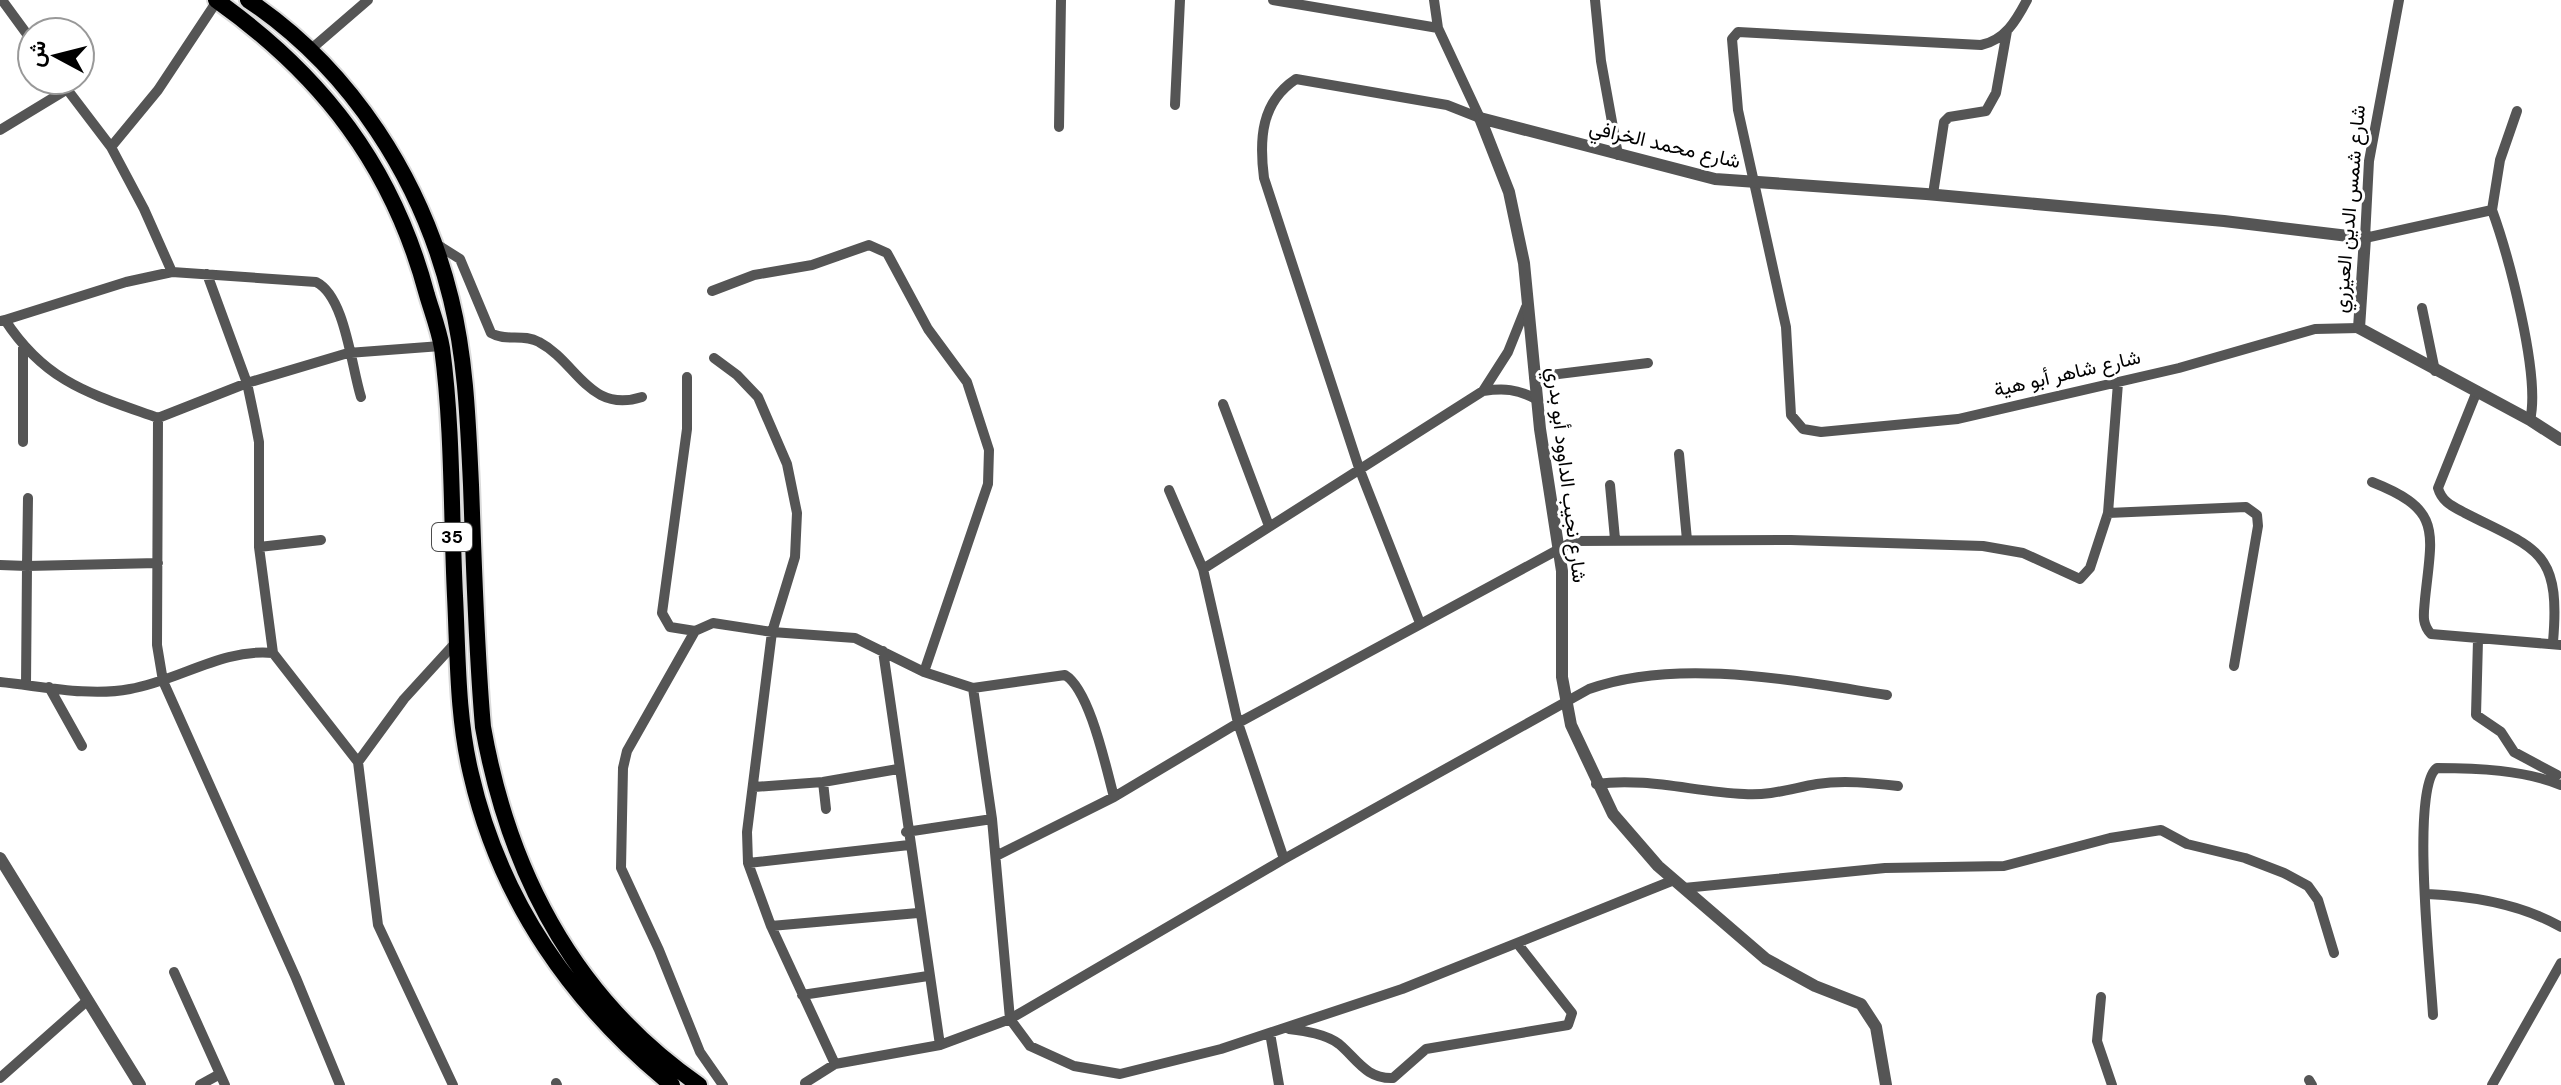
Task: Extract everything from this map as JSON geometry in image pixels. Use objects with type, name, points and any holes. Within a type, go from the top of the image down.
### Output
[{"type":"highway","name":"35","points":[[216,0],[311,79],[363,145],[407,227],[441,346],[448,414],[460,701],[470,774],[496,853],[521,907],[571,986],[610,1031],[672,1085]]},
{"type":"highway","name":"35","points":[[248,0],[310,50],[375,126],[400,166],[433,242],[451,299],[468,409],[478,675],[492,778],[535,898],[574,961],[616,1013],[657,1052],[699,1085]]},
{"type":"street","points":[[2,0],[16,19]]},
{"type":"street","points":[[111,147],[158,90],[216,0]]},
{"type":"street","points":[[310,50],[368,0]]},
{"type":"street","points":[[1059,127],[1061,0]]},
{"type":"street","points":[[1175,105],[1180,0]]},
{"type":"street","points":[[1273,0],[1438,28]]},
{"type":"street","points":[[1434,0],[1438,28],[1480,118]]},
{"type":"street","points":[[1595,0],[1601,61],[1618,155]]},
{"type":"street","points":[[1753,184],[1731,55],[1735,34],[1780,32],[1981,45],[1994,42],[2007,31],[2027,0]]},
{"type":"street","name":"شارع شمس الدين العيزري","points":[[2359,328],[2373,132],[2399,0]]},
{"type":"street","points":[[1933,194],[1944,122],[1949,117],[1986,111],[1996,93],[2007,31]]},
{"type":"street","name":"شارع محمد الخرافي","points":[[1420,623],[1359,468],[1264,178],[1260,152],[1270,104],[1283,88],[1296,79],[1311,79],[1447,105],[1480,118],[1677,171],[1753,184],[1933,194],[2224,221],[2365,238],[2492,210]]},
{"type":"street","points":[[0,130],[48,96]]},
{"type":"street","points":[[72,96],[111,147],[144,209],[172,272]]},
{"type":"street","points":[[2517,111],[2500,160],[2492,210],[2531,362],[2533,397],[2530,420]]},
{"type":"street","name":"شارع نجيب الداوود أبو بدري","points":[[1480,118],[1519,230],[1536,399],[1559,546],[1565,703],[1596,784],[1620,824],[1679,884],[1766,959],[1815,986],[1861,1004],[1876,1027],[1886,1085]]},
{"type":"street","name":"شارع شاهر أبو هية","points":[[1753,184],[1786,327],[1788,404],[1791,415],[1803,429],[1821,432],[1931,423],[2118,383],[2315,329],[2359,328]]},
{"type":"street","points":[[433,242],[460,259],[491,333],[505,338],[536,340],[609,400],[627,402],[642,397]]},
{"type":"street","points":[[712,291],[754,275],[812,265],[869,245],[878,247],[887,253],[928,329],[950,354],[967,382],[989,450],[988,484],[924,672]]},
{"type":"street","points":[[361,397],[348,353],[337,302],[326,286],[316,282],[172,272],[126,282],[2,321],[23,348],[71,384],[158,418],[247,383],[348,353],[441,346]]},
{"type":"street","points":[[207,274],[247,383],[259,442],[259,547],[273,653],[358,762],[378,925],[453,1085]]},
{"type":"street","points":[[1203,569],[1483,391],[1508,352],[1526,307]]},
{"type":"street","points":[[2422,308],[2435,371]]},
{"type":"street","points":[[2359,328],[2530,420],[2561,440]]},
{"type":"street","points":[[23,348],[23,442]]},
{"type":"street","points":[[714,358],[758,397],[792,479],[797,513],[795,557],[772,632],[747,832],[748,863],[771,926],[835,1064]]},
{"type":"street","points":[[1534,377],[1648,363]]},
{"type":"street","points":[[687,377],[687,429],[662,613],[666,624],[695,631]]},
{"type":"street","points":[[996,856],[1114,797],[1238,723],[1559,546],[1574,541],[1687,540],[1993,547],[2023,553],[2080,579],[2090,568],[2108,513],[2118,383]]},
{"type":"street","points":[[1483,391],[1512,389],[1536,399]]},
{"type":"street","points":[[2372,482],[2411,500],[2426,518],[2430,548],[2423,619],[2427,630],[2438,637],[2557,644],[2555,593],[2550,573],[2540,555],[2516,536],[2447,503],[2438,488],[2477,391]]},
{"type":"street","points":[[1223,404],[1269,526]]},
{"type":"street","points":[[158,418],[157,645],[163,681],[296,978],[340,1085]]},
{"type":"street","points":[[1679,454],[1687,540]]},
{"type":"street","points":[[1610,485],[1615,539]]},
{"type":"street","points":[[1169,490],[1203,569],[1238,723],[1284,859]]},
{"type":"street","points":[[26,685],[28,498]]},
{"type":"street","points":[[2108,513],[2246,507],[2254,511],[2258,526],[2234,666]]},
{"type":"street","points":[[259,547],[321,540]]},
{"type":"street","points":[[0,565],[158,563]]},
{"type":"street","points":[[723,1085],[700,1052],[659,950],[621,868],[623,768],[627,751],[695,631],[713,623],[772,632],[844,636],[865,641],[924,672],[973,688],[1058,674],[1071,679],[1095,730],[1114,797]]},
{"type":"street","points":[[2478,640],[2476,715],[2501,732],[2510,748],[2558,778]]},
{"type":"street","points":[[358,762],[404,699],[457,641]]},
{"type":"street","points":[[883,651],[906,832],[940,1045]]},
{"type":"street","points":[[0,682],[127,690],[163,681],[239,654],[273,653]]},
{"type":"street","points":[[805,1083],[835,1064],[940,1045],[1010,1019],[1284,859],[1600,685],[1673,676],[1773,678],[1887,695]]},
{"type":"street","points":[[49,687],[82,746]]},
{"type":"street","points":[[973,688],[992,819],[1010,1019],[1030,1046],[1074,1066],[1120,1074],[1270,1033],[1402,989],[1679,884],[1885,868],[2004,866],[2110,838],[2161,830],[2187,844],[2245,858],[2308,886],[2318,900],[2334,953]]},
{"type":"street","points":[[2433,1015],[2421,820],[2432,770],[2443,768],[2558,778]]},
{"type":"street","points":[[754,787],[823,782],[898,769]]},
{"type":"street","points":[[823,782],[826,809]]},
{"type":"street","points":[[1596,784],[1637,782],[1760,794],[1821,783],[1898,786]]},
{"type":"street","points":[[906,832],[992,819]]},
{"type":"street","points":[[748,863],[909,845]]},
{"type":"street","points":[[0,858],[140,1085]]},
{"type":"street","points":[[2427,894],[2499,904],[2544,917],[2561,927]]},
{"type":"street","points":[[771,926],[918,913]]},
{"type":"street","points":[[1283,1028],[1333,1040],[1356,1064],[1385,1078],[1393,1078],[1426,1049],[1568,1025],[1572,1013],[1517,943]]},
{"type":"street","points":[[2492,1085],[2561,963]]},
{"type":"street","points":[[174,972],[225,1085]]},
{"type":"street","points":[[802,995],[928,976]]},
{"type":"street","points":[[2101,997],[2097,1041],[2112,1085]]},
{"type":"street","points":[[0,1078],[88,1000]]},
{"type":"street","points":[[1270,1033],[1279,1085]]},
{"type":"street","points":[[200,1085],[220,1074]]}]
